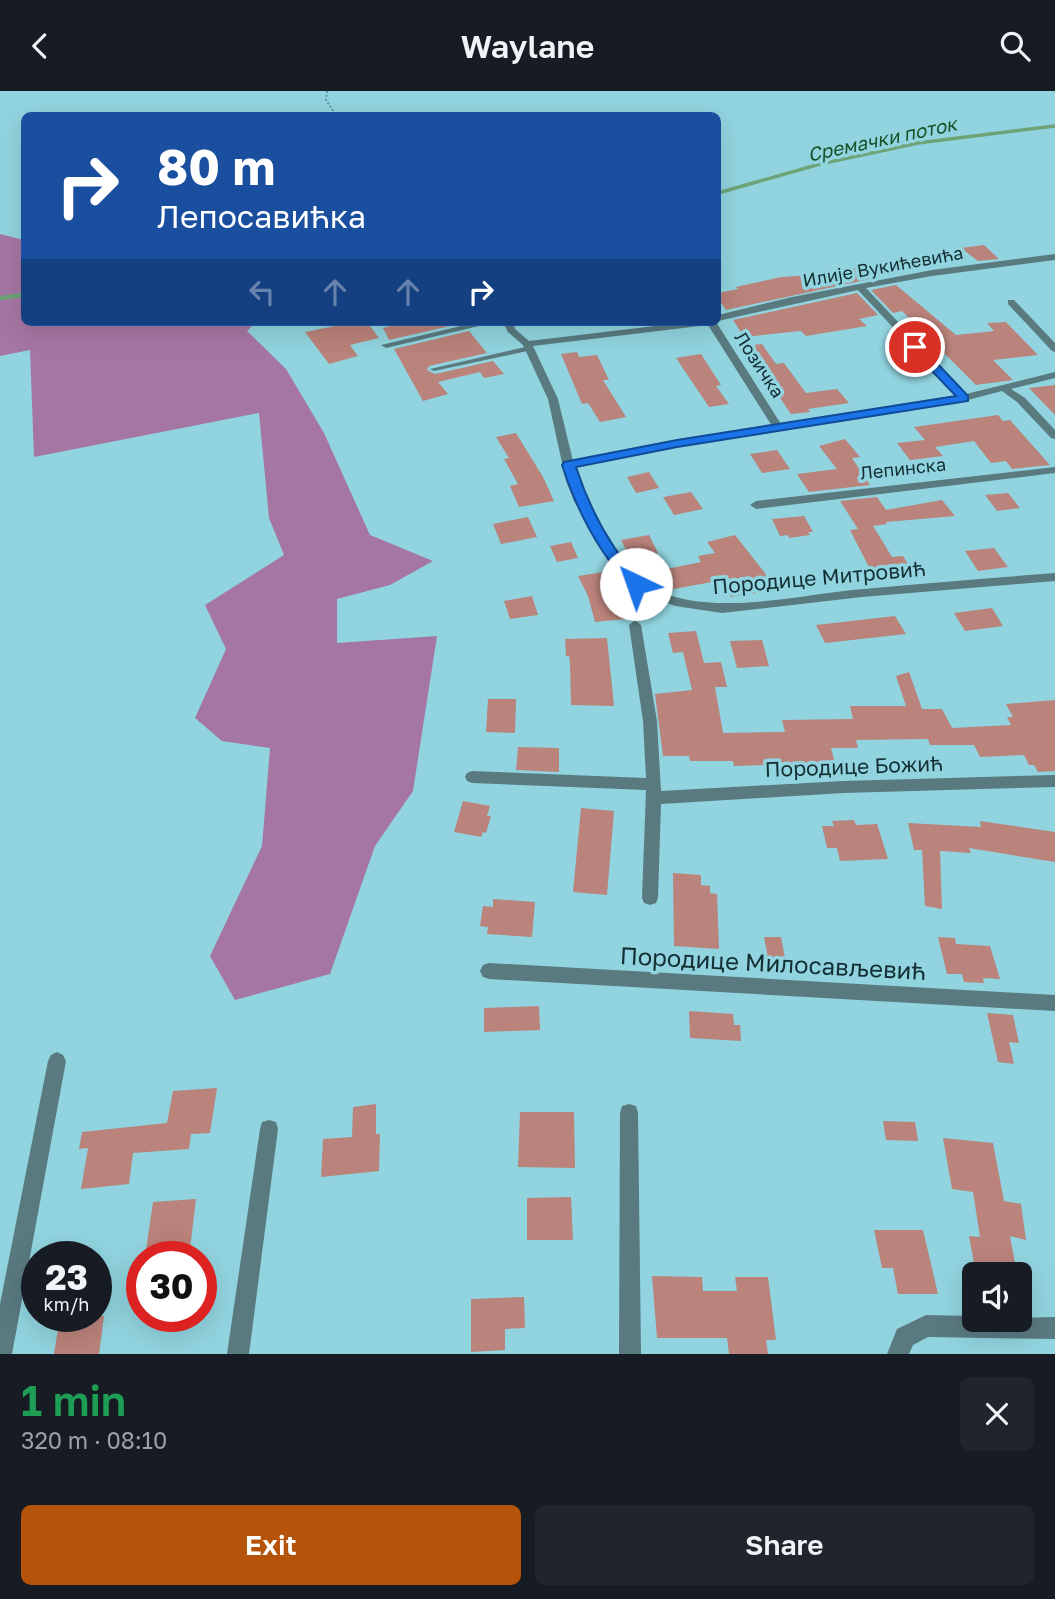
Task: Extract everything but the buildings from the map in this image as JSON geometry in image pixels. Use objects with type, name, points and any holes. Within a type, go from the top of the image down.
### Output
[{"type":"street","name":"Илије Вукићевића","points":[[721,317],[792,300],[989,264],[1055,257]]},
{"type":"street","points":[[861,288],[964,398]]},
{"type":"street","points":[[1011,302],[1055,349]]},
{"type":"street","points":[[386,345],[473,326]]},
{"type":"street","name":"Породице Митровић","points":[[510,326],[528,346],[553,399],[580,501],[617,563],[636,584],[675,603],[701,608],[747,608],[862,593],[1055,577]]},
{"type":"street","points":[[528,346],[680,326]]},
{"type":"street","name":"Лозичка","points":[[714,326],[778,427]]},
{"type":"street","points":[[569,465],[778,427],[964,398],[1005,389],[1015,382],[1055,375]]},
{"type":"street","points":[[1005,389],[1021,400],[1055,436]]},
{"type":"street","name":"Лепинска","points":[[756,505],[1055,470]]},
{"type":"street","points":[[635,625],[650,721],[654,791],[650,898]]},
{"type":"street","name":"Породице Божић","points":[[472,777],[654,791],[1055,781]]},
{"type":"street","name":"Породице Милосављевић","points":[[489,971],[1055,1003]]},
{"type":"street","points":[[1,1354],[57,1061]]},
{"type":"street","points":[[629,1113],[630,1354]]},
{"type":"street","points":[[238,1354],[268,1129]]},
{"type":"street","points":[[898,1354],[905,1337],[926,1326],[1055,1328]]},
{"type":"lane","points":[[434,369],[528,346]]},
{"type":"path","points":[[327,91],[326,100],[334,112]]},
{"type":"shaded area","points":[[0,234],[21,239],[21,326],[252,326],[247,331],[286,369],[324,433],[370,535],[433,561],[390,585],[337,599],[337,643],[437,636],[413,791],[375,846],[330,974],[235,1000],[210,956],[262,846],[270,748],[222,741],[195,718],[226,649],[205,605],[284,555],[269,518],[259,413],[34,457],[30,350],[0,356]]},
{"type":"waterway","name":"Сремачки поток","points":[[721,192],[820,164],[918,143],[1055,126]]},
{"type":"waterway","name":"Сремачки поток","points":[[0,298],[21,295]]},
{"type":"route","points":[[636,584],[604,544],[580,501],[569,465],[677,444],[897,411],[964,398],[915,347]]}]
